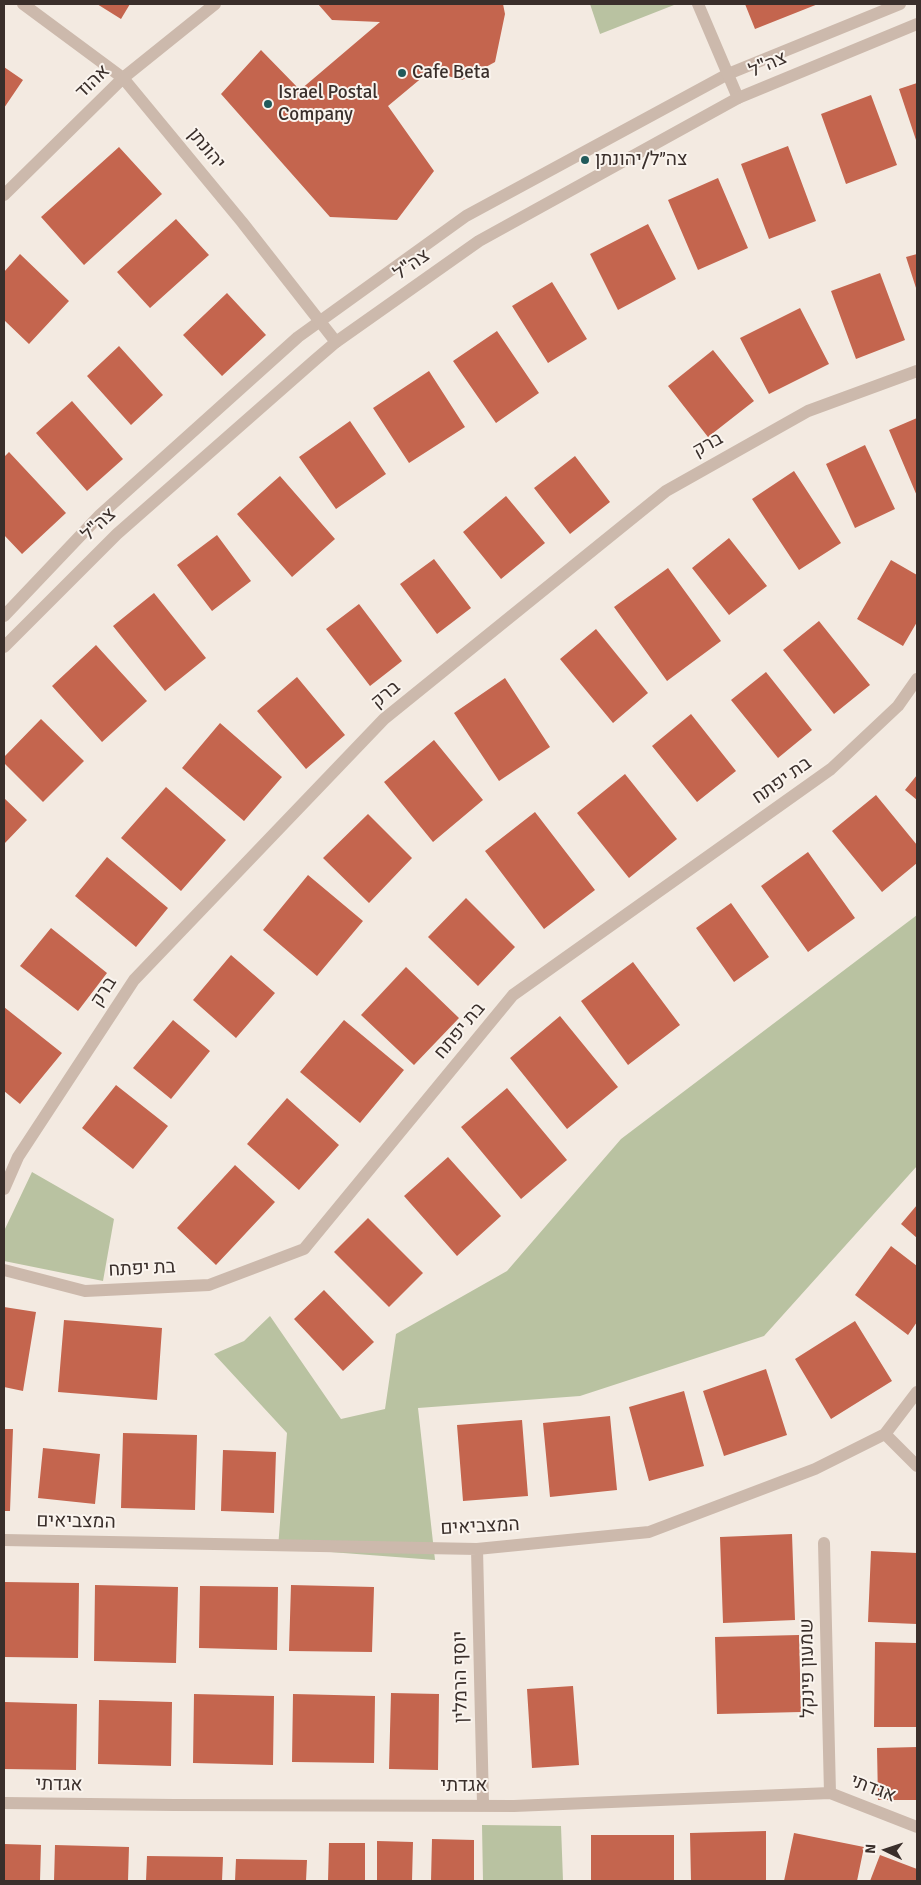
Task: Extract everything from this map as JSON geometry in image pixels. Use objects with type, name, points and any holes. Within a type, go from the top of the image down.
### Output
[{"type":"street","name":"יהונתן","points":[[23,4],[123,78],[242,222],[336,342]]},
{"type":"street","name":"אהוד","points":[[4,195],[123,78],[215,4]]},
{"type":"street","points":[[698,4],[738,98]]},
{"type":"street","name":"צה\"ל","points":[[4,616],[100,515],[291,344],[319,321],[466,216],[728,74],[900,4]]},
{"type":"street","name":"צה\"ל","points":[[4,647],[117,534],[336,342],[479,241],[738,98],[917,24]]},
{"type":"street","name":"ברק","points":[[4,1189],[18,1157],[134,980],[384,719],[666,490],[808,411],[917,372]]},
{"type":"street","name":"בת יפתח","points":[[4,1270],[84,1291],[209,1285],[304,1249],[513,995],[831,769],[898,706],[917,679]]},
{"type":"street","name":"המצביאים","points":[[4,1540],[477,1548],[649,1532],[815,1469],[885,1434],[917,1392]]},
{"type":"street","points":[[885,1434],[917,1466]]},
{"type":"street","name":"שמעון פינקל","points":[[824,1543],[830,1793]]},
{"type":"street","name":"יוסף הרמלין","points":[[477,1548],[483,1804]]},
{"type":"street","name":"אגדתי","points":[[4,1803],[174,1805],[483,1804],[514,1806],[830,1793],[917,1827]]},
{"type":"green space","points":[[590,4],[674,4],[674,5],[600,34]]},
{"type":"green space","points":[[917,915],[917,1166],[764,1336],[580,1396],[418,1408],[435,1560],[278,1548],[287,1433],[214,1354],[244,1341],[270,1316],[341,1419],[385,1409],[396,1334],[507,1271],[621,1139]]},
{"type":"green space","points":[[32,1172],[114,1219],[103,1281],[4,1261],[4,1231]]},
{"type":"green space","points":[[482,1825],[561,1826],[563,1881],[483,1881]]},
{"type":"building","points":[[97,4],[130,4],[121,19]]},
{"type":"building","points":[[318,4],[503,4],[505,14],[495,62],[462,80],[430,71],[388,106],[434,171],[397,220],[330,217],[221,94],[261,50],[300,90],[380,22],[332,20]]},
{"type":"building","points":[[745,4],[818,4],[755,29]]},
{"type":"building","points":[[4,67],[23,80],[4,108]]},
{"type":"building","points":[[917,83],[917,143],[899,89]]},
{"type":"building","points":[[871,95],[897,165],[846,184],[821,114]]},
{"type":"building","points":[[788,146],[816,221],[769,239],[741,164]]},
{"type":"building","points":[[119,147],[162,194],[84,265],[41,217]]},
{"type":"building","points":[[718,178],[748,248],[698,270],[668,200]]},
{"type":"building","points":[[176,219],[209,255],[150,308],[117,272]]},
{"type":"building","points":[[648,224],[676,279],[618,310],[590,254]]},
{"type":"building","points":[[20,254],[69,301],[29,344],[4,320],[4,272]]},
{"type":"building","points":[[917,254],[917,291],[906,257]]},
{"type":"building","points":[[880,273],[905,340],[856,359],[831,291]]},
{"type":"building","points":[[552,282],[587,339],[548,363],[512,306]]},
{"type":"building","points":[[227,293],[266,335],[222,376],[183,335]]},
{"type":"building","points":[[800,308],[829,364],[769,394],[740,338]]},
{"type":"building","points":[[497,331],[539,393],[496,423],[453,361]]},
{"type":"building","points":[[119,346],[163,395],[131,425],[87,376]]},
{"type":"building","points":[[713,350],[754,401],[708,437],[668,386]]},
{"type":"building","points":[[429,371],[465,427],[409,463],[373,408]]},
{"type":"building","points":[[72,401],[123,459],[87,491],[36,433]]},
{"type":"building","points":[[917,418],[917,496],[889,430]]},
{"type":"building","points":[[350,421],[386,474],[336,509],[299,457]]},
{"type":"building","points":[[865,445],[895,509],[855,528],[826,464]]},
{"type":"building","points":[[9,452],[66,513],[22,554],[4,535],[4,457]]},
{"type":"building","points":[[575,456],[610,502],[570,534],[534,488]]},
{"type":"building","points":[[794,471],[841,543],[799,570],[752,499]]},
{"type":"building","points":[[280,476],[335,539],[292,577],[237,514]]},
{"type":"building","points":[[506,496],[545,543],[501,579],[463,532]]},
{"type":"building","points":[[217,535],[251,581],[212,611],[177,565]]},
{"type":"building","points":[[729,538],[767,586],[729,615],[692,568]]},
{"type":"building","points":[[434,559],[471,608],[437,634],[400,584]]},
{"type":"building","points":[[891,560],[917,575],[917,622],[903,646],[857,619]]},
{"type":"building","points":[[668,568],[721,641],[667,681],[614,607]]},
{"type":"building","points":[[154,593],[206,658],[165,691],[113,626]]},
{"type":"building","points":[[359,604],[402,661],[370,686],[326,629]]},
{"type":"building","points":[[819,621],[870,685],[834,714],[783,650]]},
{"type":"building","points":[[596,629],[648,693],[613,723],[560,659]]},
{"type":"building","points":[[96,645],[147,701],[102,742],[52,686]]},
{"type":"building","points":[[766,672],[812,730],[778,758],[731,700]]},
{"type":"building","points":[[297,677],[345,735],[306,769],[257,711]]},
{"type":"building","points":[[505,678],[550,747],[499,781],[454,713]]},
{"type":"building","points":[[691,714],[736,771],[697,802],[652,746]]},
{"type":"building","points":[[41,719],[84,761],[43,802],[4,763],[4,757]]},
{"type":"building","points":[[220,723],[282,777],[244,821],[182,768]]},
{"type":"building","points":[[434,740],[483,800],[433,842],[384,782]]},
{"type":"building","points":[[625,774],[677,839],[629,878],[577,813]]},
{"type":"building","points":[[917,775],[917,800],[905,790]]},
{"type":"building","points":[[166,787],[226,840],[181,891],[121,838]]},
{"type":"building","points":[[876,795],[917,845],[917,863],[882,892],[832,831]]},
{"type":"building","points":[[4,798],[27,820],[4,844]]},
{"type":"building","points":[[535,812],[595,890],[544,929],[485,851]]},
{"type":"building","points":[[368,814],[412,858],[369,903],[323,858]]},
{"type":"building","points":[[808,852],[855,918],[808,952],[761,886]]},
{"type":"building","points":[[107,857],[168,908],[136,947],[75,896]]},
{"type":"building","points":[[308,875],[363,921],[317,976],[263,930]]},
{"type":"building","points":[[466,898],[515,947],[478,986],[428,937]]},
{"type":"building","points":[[731,903],[769,957],[734,982],[696,928]]},
{"type":"building","points":[[51,928],[107,973],[78,1011],[20,966]]},
{"type":"building","points":[[231,955],[275,993],[236,1038],[193,1000]]},
{"type":"building","points":[[633,962],[680,1025],[628,1065],[581,1001]]},
{"type":"building","points":[[406,967],[459,1018],[414,1065],[361,1015]]},
{"type":"building","points":[[4,1007],[62,1053],[20,1104],[4,1091]]},
{"type":"building","points":[[560,1016],[618,1087],[567,1129],[510,1058]]},
{"type":"building","points":[[173,1020],[210,1051],[171,1099],[133,1068]]},
{"type":"building","points":[[344,1020],[404,1070],[360,1123],[300,1072]]},
{"type":"building","points":[[116,1085],[168,1126],[133,1169],[82,1128]]},
{"type":"building","points":[[507,1088],[567,1160],[521,1199],[461,1127]]},
{"type":"building","points":[[287,1098],[339,1145],[299,1190],[247,1144]]},
{"type":"building","points":[[448,1157],[501,1216],[457,1256],[404,1196]]},
{"type":"building","points":[[235,1165],[275,1202],[216,1265],[177,1228]]},
{"type":"building","points":[[917,1205],[917,1238],[901,1224]]},
{"type":"building","points":[[368,1218],[423,1273],[389,1307],[334,1252]]},
{"type":"building","points":[[891,1246],[917,1266],[917,1322],[908,1335],[855,1295]]},
{"type":"building","points":[[324,1290],[374,1342],[343,1371],[294,1319]]},
{"type":"building","points":[[4,1307],[36,1312],[23,1391],[4,1387]]},
{"type":"building","points":[[64,1320],[162,1328],[157,1400],[58,1392]]},
{"type":"building","points":[[855,1321],[892,1381],[831,1419],[795,1359]]},
{"type":"building","points":[[766,1369],[787,1435],[724,1456],[703,1391]]},
{"type":"building","points":[[684,1391],[704,1466],[649,1481],[629,1407]]},
{"type":"building","points":[[610,1416],[617,1490],[550,1497],[543,1423]]},
{"type":"building","points":[[522,1420],[528,1496],[463,1501],[457,1425]]},
{"type":"building","points":[[4,1429],[13,1429],[10,1511],[4,1511]]},
{"type":"building","points":[[123,1433],[197,1435],[195,1510],[121,1508]]},
{"type":"building","points":[[43,1448],[100,1454],[95,1504],[38,1498]]},
{"type":"building","points":[[223,1450],[276,1452],[274,1513],[221,1511]]},
{"type":"building","points":[[792,1534],[795,1620],[723,1623],[720,1537]]},
{"type":"building","points":[[871,1551],[917,1553],[917,1624],[868,1622]]},
{"type":"building","points":[[4,1582],[79,1583],[78,1658],[4,1657]]},
{"type":"building","points":[[95,1585],[178,1587],[176,1663],[94,1661]]},
{"type":"building","points":[[291,1585],[374,1587],[372,1652],[289,1651]]},
{"type":"building","points":[[200,1586],[278,1587],[277,1650],[199,1648]]},
{"type":"building","points":[[799,1635],[801,1712],[717,1714],[715,1637]]},
{"type":"building","points":[[875,1642],[917,1643],[917,1727],[874,1727]]},
{"type":"building","points":[[573,1686],[579,1765],[532,1768],[527,1689]]},
{"type":"building","points":[[391,1693],[439,1694],[438,1770],[389,1769]]},
{"type":"building","points":[[194,1694],[274,1696],[273,1765],[193,1763]]},
{"type":"building","points":[[293,1694],[375,1696],[374,1763],[292,1762]]},
{"type":"building","points":[[99,1700],[172,1702],[171,1766],[98,1764]]},
{"type":"building","points":[[4,1702],[77,1704],[76,1770],[4,1769]]},
{"type":"building","points":[[917,1747],[917,1800],[878,1800],[877,1748]]},
{"type":"building","points":[[766,1831],[766,1881],[691,1881],[690,1833]]},
{"type":"building","points":[[794,1833],[864,1847],[857,1881],[784,1881]]},
{"type":"building","points":[[591,1835],[674,1835],[674,1881],[591,1881]]},
{"type":"building","points":[[432,1839],[474,1840],[474,1881],[431,1881]]},
{"type":"building","points":[[377,1841],[413,1842],[412,1881],[377,1881]]},
{"type":"building","points":[[329,1843],[365,1843],[365,1881],[328,1881]]},
{"type":"building","points":[[4,1844],[41,1845],[40,1881],[4,1881]]},
{"type":"building","points":[[55,1845],[129,1847],[128,1881],[54,1881]]},
{"type":"building","points":[[880,1855],[917,1869],[917,1881],[870,1881]]},
{"type":"building","points":[[147,1856],[223,1857],[222,1881],[146,1881]]},
{"type":"building","points":[[236,1859],[307,1860],[306,1881],[235,1881]]},
{"type":"place","name":"Cafe Beta","points":[[402,73]]},
{"type":"place","name":"Israel Postal Company","points":[[268,104]]},
{"type":"place","name":"צה״ל/יהונתן","points":[[585,160]]}]
